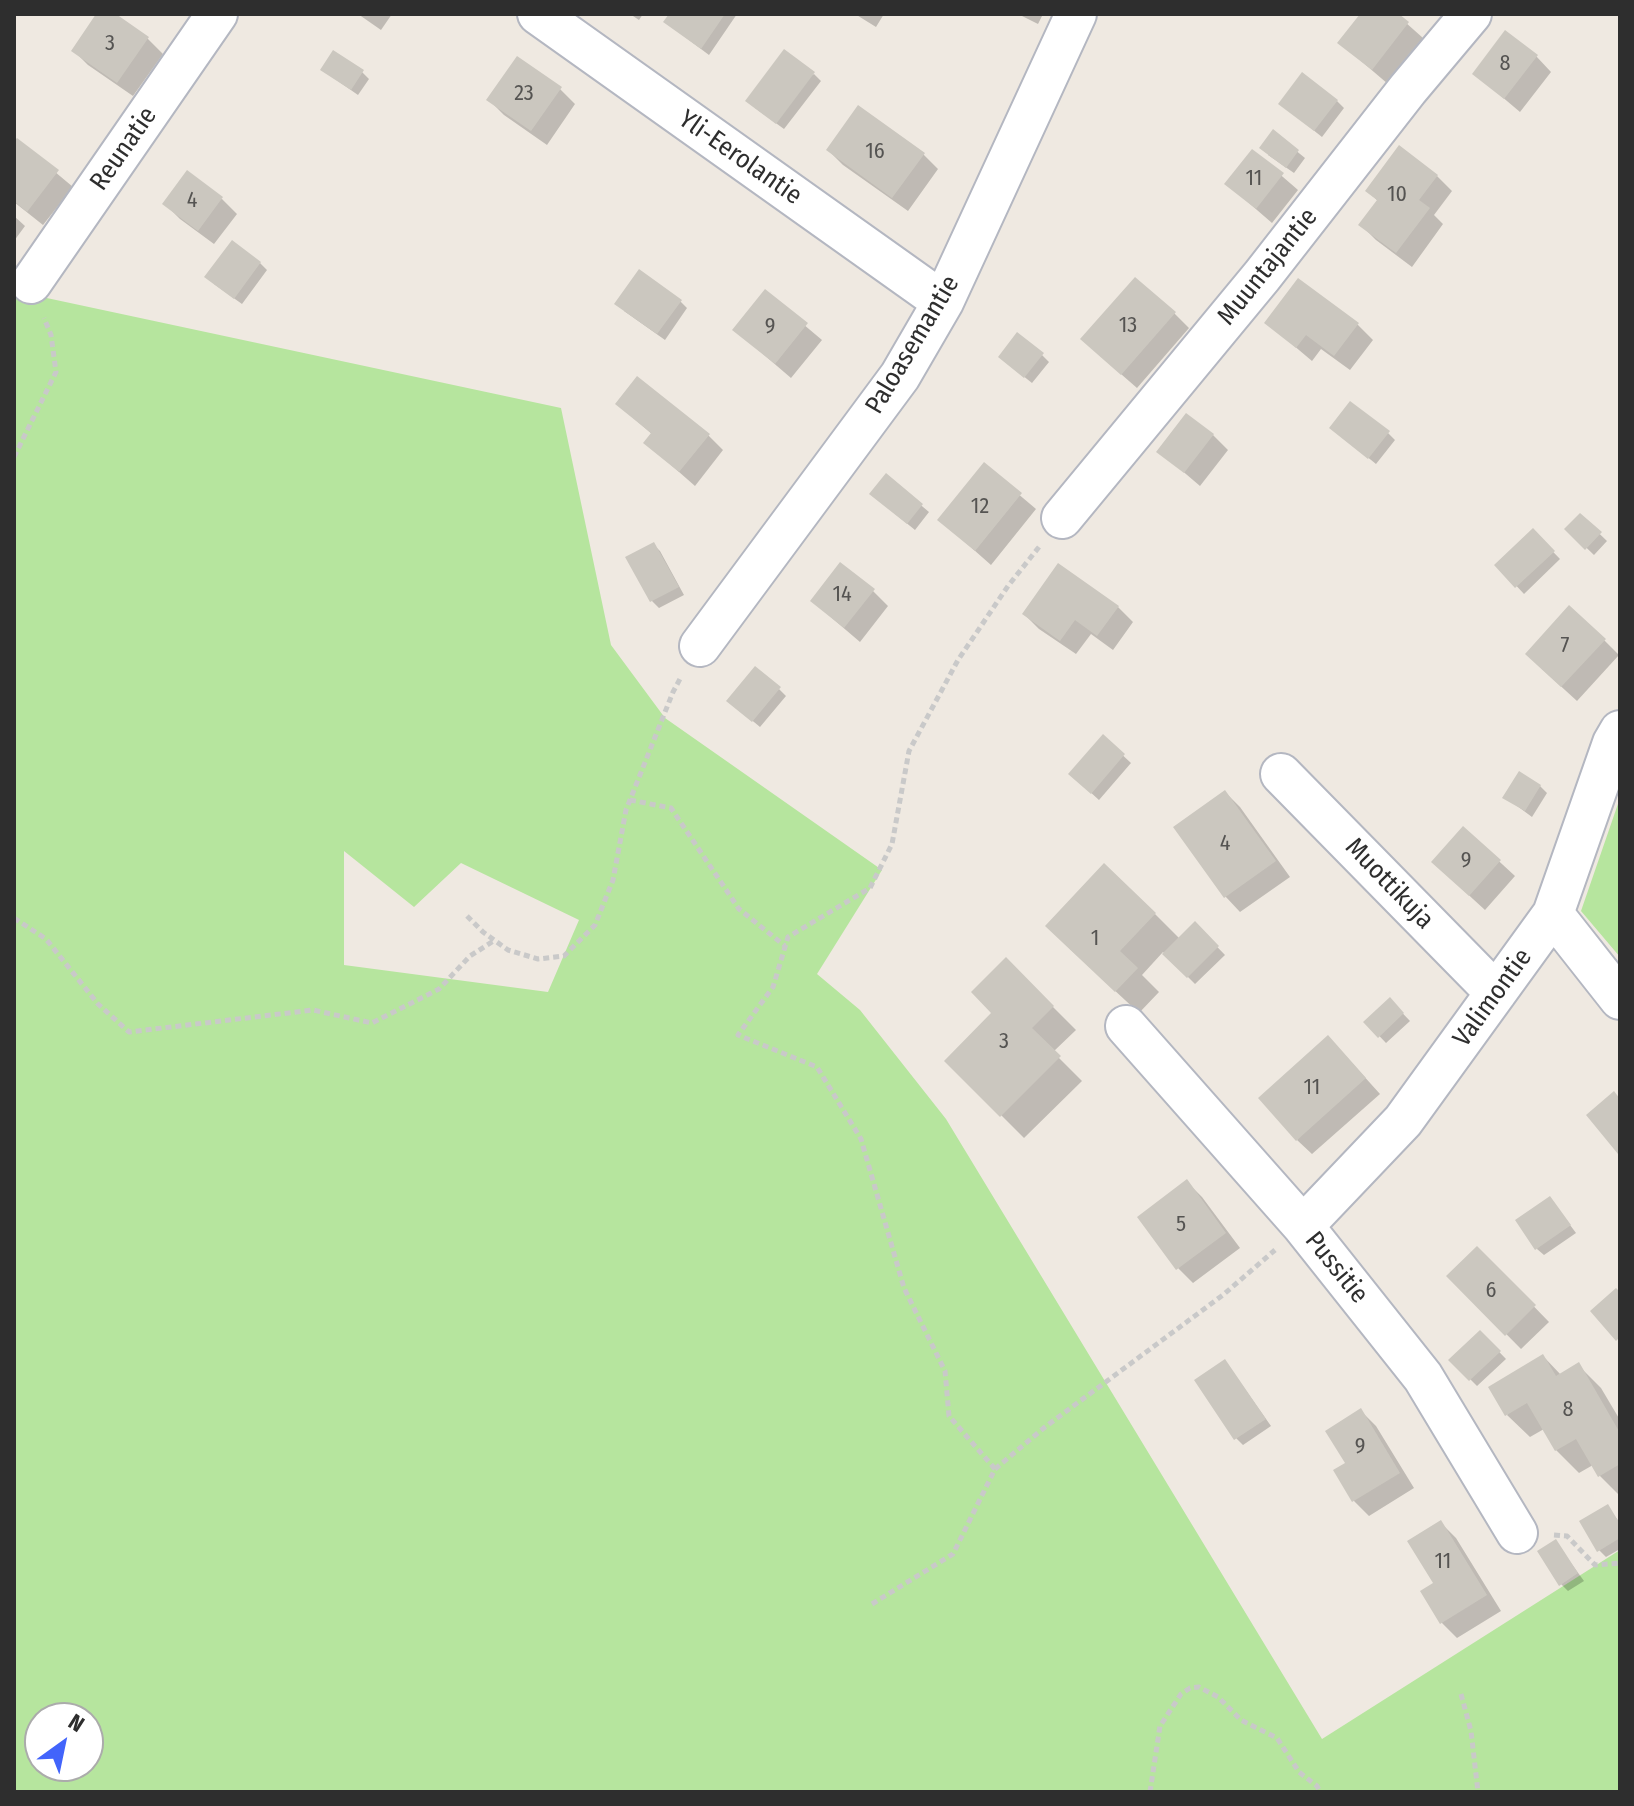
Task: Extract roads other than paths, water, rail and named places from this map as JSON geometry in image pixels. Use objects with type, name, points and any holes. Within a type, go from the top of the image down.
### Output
[{"type":"street","name":"Reunatie","points":[[31,283],[217,14]]},
{"type":"street","name":"Yli-Eerolantie","points":[[538,14],[943,302]]},
{"type":"street","name":"Paloasemantie","points":[[700,646],[900,376],[943,302],[1076,14]]},
{"type":"street","name":"Muuntajantie","points":[[1062,518],[1262,276],[1408,89],[1471,14]]},
{"type":"street","name":"Valimontie","points":[[1303,1226],[1403,1121],[1553,914],[1599,781],[1620,731]]},
{"type":"street","name":"Muottikuja","points":[[1281,774],[1496,993]]},
{"type":"street","points":[[1553,914],[1620,999]]},
{"type":"street","name":"Pussitie","points":[[1126,1026],[1303,1226],[1423,1377],[1517,1533]]}]
